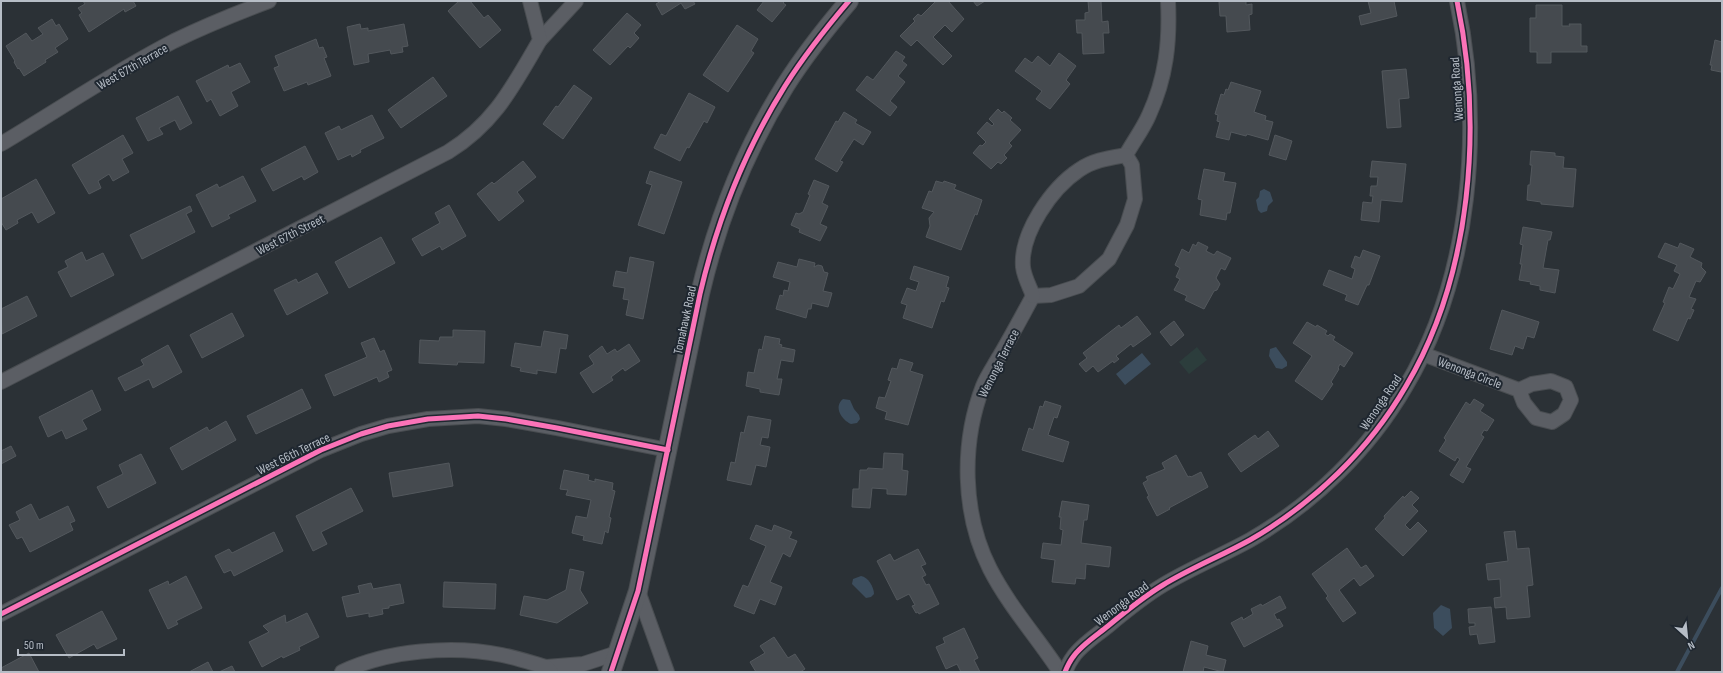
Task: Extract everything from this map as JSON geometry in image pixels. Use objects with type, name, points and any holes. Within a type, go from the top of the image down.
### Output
[{"type":"street","name":"West 67th Terrace","points":[[1,144],[144,57],[221,20],[270,1]]},
{"type":"street","points":[[530,1],[540,40]]},
{"type":"street","name":"West 67th Street","points":[[1,382],[462,144],[473,136],[493,115],[525,68],[540,40],[576,1]]},
{"type":"street","name":"Tomahawk Road","points":[[611,672],[638,591],[704,275],[726,206],[751,148],[784,87],[809,51],[849,1]]},
{"type":"street","points":[[1126,155],[1149,116],[1164,74],[1170,30],[1168,1]]},
{"type":"street","name":"Wenonga Road","points":[[1065,672],[1073,656],[1139,601],[1164,584],[1250,540],[1286,517],[1316,494],[1349,462],[1380,425],[1406,386],[1438,320],[1449,283],[1461,230],[1467,184],[1470,129],[1467,70],[1457,1]]},
{"type":"street","points":[[1126,155],[1132,165],[1135,199],[1128,225],[1108,259],[1080,286],[1051,296],[1033,296],[1024,267],[1025,243],[1039,215],[1056,189],[1080,169],[1104,158],[1126,155]]},
{"type":"street","name":"Wenonga Terrace","points":[[1033,296],[984,385],[976,407],[969,445],[968,464],[970,499],[978,538],[990,568],[1005,594],[1042,644],[1060,672]]},
{"type":"street","name":"Wenonga Circle","points":[[1422,354],[1518,390]]},
{"type":"street","name":"West 66th Terrace","points":[[1,614],[321,450],[361,434],[388,426],[455,417],[478,416],[506,419],[668,450]]},
{"type":"street","points":[[638,591],[667,672]]},
{"type":"street","points":[[342,672],[381,659],[418,652],[439,650],[461,650],[502,655],[549,670],[583,664],[617,653]]},
{"type":"shaded area","points":[[1197,347],[1207,360],[1189,374],[1179,362]]},
{"type":"water","points":[[1264,189],[1270,192],[1273,201],[1268,206],[1267,211],[1261,213],[1258,210],[1256,200],[1259,197],[1260,191]]},
{"type":"water","points":[[1276,347],[1287,362],[1287,366],[1282,369],[1276,368],[1269,356],[1270,349]]},
{"type":"water","points":[[1142,353],[1151,364],[1125,385],[1116,374]]},
{"type":"water","points":[[843,399],[850,400],[854,409],[859,415],[860,419],[857,423],[851,424],[845,420],[840,413],[839,406]]},
{"type":"water","points":[[861,576],[866,578],[872,585],[874,594],[871,597],[866,598],[852,584],[853,579]]},
{"type":"water","points":[[1441,605],[1450,609],[1452,628],[1443,636],[1434,628],[1433,613]]},
{"type":"building","points":[[83,1],[133,1],[136,6],[125,12],[124,9],[89,32],[79,15],[82,13],[78,8],[85,4]]},
{"type":"building","points":[[459,1],[470,1],[484,18],[488,15],[501,30],[480,48],[448,11]]},
{"type":"building","points":[[661,1],[693,1],[695,4],[685,9],[681,3],[662,15],[656,4]]},
{"type":"building","points":[[764,1],[785,1],[783,3],[786,5],[772,22],[757,10]]},
{"type":"building","points":[[936,1],[948,1],[964,19],[952,32],[945,25],[933,37],[952,56],[943,65],[917,40],[911,46],[900,36],[915,21],[913,19],[918,14],[921,16]]},
{"type":"building","points":[[973,1],[985,1],[977,6]]},
{"type":"building","points":[[1088,1],[1101,1],[1102,22],[1108,21],[1109,33],[1103,33],[1104,53],[1083,54],[1082,33],[1077,33],[1076,20],[1085,20],[1085,13],[1089,12]]},
{"type":"building","points":[[1246,1],[1246,5],[1252,4],[1252,14],[1249,15],[1250,30],[1227,32],[1226,16],[1220,16],[1219,2]]},
{"type":"building","points":[[1368,1],[1394,1],[1397,16],[1361,25],[1359,16],[1371,13]]},
{"type":"building","points":[[1536,5],[1562,5],[1562,26],[1570,26],[1569,24],[1581,24],[1581,46],[1587,46],[1587,52],[1551,52],[1551,63],[1537,63],[1537,52],[1530,52],[1530,18],[1536,18]]},
{"type":"building","points":[[627,13],[641,25],[634,33],[639,38],[630,48],[628,46],[610,65],[593,50]]},
{"type":"building","points":[[52,19],[56,26],[59,24],[68,39],[55,48],[58,52],[45,60],[46,62],[24,76],[19,68],[18,69],[6,46],[26,33],[32,41],[43,34],[38,28]]},
{"type":"building","points":[[360,24],[361,29],[368,28],[368,31],[404,24],[408,46],[402,47],[403,52],[391,54],[390,50],[368,54],[369,62],[354,65],[347,27]]},
{"type":"building","points":[[737,25],[758,39],[751,51],[754,53],[728,92],[703,75]]},
{"type":"building","points":[[316,39],[319,48],[323,47],[327,57],[324,58],[331,76],[308,85],[307,82],[284,91],[274,68],[279,66],[275,56]]},
{"type":"building","points":[[1715,40],[1722,42],[1721,72],[1711,70],[1712,65],[1710,65]]},
{"type":"building","points":[[896,51],[905,57],[902,61],[907,65],[898,76],[905,82],[890,101],[897,107],[890,116],[856,90],[867,76],[873,80]]},
{"type":"building","points":[[1059,53],[1076,66],[1066,80],[1070,84],[1050,109],[1036,99],[1042,91],[1015,71],[1025,58],[1032,63],[1038,56],[1050,66]]},
{"type":"building","points":[[240,63],[250,82],[231,92],[238,106],[220,116],[211,99],[207,102],[196,81],[228,65],[229,68]]},
{"type":"building","points":[[1406,69],[1409,98],[1399,99],[1401,127],[1387,128],[1382,71]]},
{"type":"building","points":[[433,77],[447,96],[401,128],[388,110]]},
{"type":"building","points":[[1231,82],[1261,91],[1254,112],[1266,116],[1265,120],[1273,122],[1268,140],[1247,134],[1246,136],[1231,132],[1229,140],[1216,137],[1220,122],[1217,121],[1218,115],[1215,114],[1221,94],[1224,95]]},
{"type":"building","points":[[574,85],[592,98],[563,139],[543,124]]},
{"type":"building","points":[[689,93],[715,107],[707,123],[704,121],[689,148],[687,147],[680,161],[654,148],[661,134],[666,136]]},
{"type":"building","points":[[178,96],[192,123],[180,130],[175,120],[159,128],[163,134],[148,141],[136,118]]},
{"type":"building","points":[[998,109],[1002,113],[1004,111],[1012,118],[1010,120],[1021,130],[1009,143],[1012,146],[1004,155],[1007,158],[1001,164],[998,162],[991,169],[973,153],[980,145],[982,146],[986,142],[977,133],[987,122],[992,126],[994,124],[989,119]]},
{"type":"building","points":[[844,112],[857,120],[855,123],[871,132],[863,145],[854,139],[840,161],[843,162],[837,172],[815,159],[836,121],[838,122]]},
{"type":"building","points":[[372,115],[384,138],[360,150],[361,152],[352,157],[351,154],[338,160],[325,133],[339,126],[341,130]]},
{"type":"building","points":[[123,135],[133,153],[122,159],[129,172],[113,181],[109,174],[98,181],[101,188],[89,194],[72,165]]},
{"type":"building","points":[[1275,135],[1292,141],[1286,160],[1269,155]]},
{"type":"building","points":[[305,146],[318,172],[304,180],[302,176],[273,191],[261,169]]},
{"type":"building","points":[[1531,151],[1555,153],[1555,156],[1564,157],[1563,168],[1576,169],[1573,207],[1541,204],[1541,202],[1527,200],[1532,165],[1530,165]]},
{"type":"building","points":[[523,161],[536,177],[517,192],[524,201],[499,221],[477,194],[492,182],[494,184]]},
{"type":"building","points":[[1372,161],[1406,164],[1402,202],[1381,200],[1379,222],[1361,220],[1363,202],[1372,203],[1373,196],[1370,196],[1371,186],[1377,186],[1378,177],[1370,177]]},
{"type":"building","points":[[1204,169],[1225,173],[1223,181],[1236,183],[1230,213],[1227,213],[1226,220],[1200,215],[1202,200],[1198,199]]},
{"type":"building","points":[[650,171],[682,182],[664,234],[638,225],[652,185],[646,183]]},
{"type":"building","points":[[243,176],[256,201],[228,215],[230,218],[212,227],[196,195],[217,184],[219,188]]},
{"type":"building","points":[[36,179],[55,213],[38,223],[32,212],[17,220],[18,223],[6,230],[1,222],[1,199]]},
{"type":"building","points":[[814,180],[829,186],[822,203],[828,206],[820,224],[827,227],[820,241],[799,232],[800,229],[791,225],[796,213],[799,214],[803,212]]},
{"type":"building","points":[[936,181],[943,183],[944,181],[956,185],[954,189],[982,200],[961,250],[926,237],[930,226],[929,218],[934,212],[922,208],[929,191],[932,192]]},
{"type":"building","points":[[449,205],[466,236],[442,250],[440,246],[422,256],[412,239],[440,223],[435,213]]},
{"type":"building","points":[[190,206],[192,211],[186,214],[195,232],[142,259],[130,235]]},
{"type":"building","points":[[1523,227],[1552,232],[1550,240],[1548,240],[1543,268],[1559,270],[1555,293],[1540,290],[1540,286],[1530,284],[1531,282],[1519,280],[1522,264],[1520,264],[1523,245],[1520,244]]},
{"type":"building","points":[[381,237],[395,263],[349,288],[335,262]]},
{"type":"building","points":[[1198,242],[1208,247],[1206,251],[1214,255],[1217,251],[1231,258],[1225,270],[1221,268],[1216,278],[1220,284],[1217,290],[1214,291],[1204,309],[1185,300],[1187,296],[1174,290],[1180,279],[1176,277],[1180,268],[1175,265],[1182,249],[1189,253],[1193,244],[1196,246]]},
{"type":"building","points":[[1665,243],[1678,248],[1680,243],[1694,249],[1690,257],[1702,263],[1701,267],[1706,272],[1700,282],[1696,281],[1689,297],[1696,299],[1691,309],[1694,310],[1690,319],[1688,318],[1678,341],[1653,330],[1665,303],[1663,302],[1669,287],[1673,289],[1680,274],[1674,271],[1677,265],[1658,257]]},
{"type":"building","points":[[1363,250],[1380,256],[1369,285],[1367,285],[1358,305],[1345,300],[1347,295],[1323,285],[1329,270],[1352,279],[1355,269],[1351,267],[1355,256],[1360,258]]},
{"type":"building","points":[[82,252],[86,261],[103,253],[114,275],[71,297],[58,272],[68,267],[65,261]]},
{"type":"building","points":[[630,257],[654,262],[643,319],[626,315],[629,300],[623,299],[625,288],[613,286],[616,271],[627,273]]},
{"type":"building","points":[[799,259],[815,263],[814,267],[818,265],[822,266],[824,272],[828,273],[823,291],[832,293],[828,307],[812,303],[811,309],[808,309],[806,318],[776,309],[780,295],[783,296],[784,290],[788,291],[790,282],[773,277],[778,262],[797,267]]},
{"type":"building","points":[[914,266],[949,277],[946,287],[949,288],[944,302],[941,301],[932,328],[903,318],[907,305],[901,303],[907,288],[916,291],[919,282],[910,279]]},
{"type":"building","points":[[317,273],[328,293],[287,315],[274,290],[296,279],[298,283]]},
{"type":"building","points":[[27,296],[37,316],[2,334],[1,309]]},
{"type":"building","points":[[1502,310],[1539,322],[1534,338],[1527,336],[1523,349],[1515,346],[1512,355],[1490,349]]},
{"type":"building","points":[[232,313],[244,336],[202,358],[190,335]]},
{"type":"building","points":[[1137,316],[1151,334],[1133,347],[1131,344],[1116,356],[1119,359],[1114,363],[1113,361],[1098,372],[1093,366],[1086,372],[1079,364],[1087,358],[1083,353],[1119,325],[1121,328]]},
{"type":"building","points":[[1174,321],[1184,335],[1171,346],[1160,332]]},
{"type":"building","points":[[1307,322],[1316,327],[1317,325],[1327,331],[1325,334],[1328,336],[1330,334],[1335,337],[1333,340],[1353,353],[1344,367],[1340,364],[1339,369],[1331,382],[1333,384],[1322,400],[1295,381],[1312,356],[1293,343]]},
{"type":"building","points":[[453,330],[485,331],[484,363],[458,362],[457,365],[419,363],[420,340],[439,341],[440,337],[453,337]]},
{"type":"building","points":[[544,331],[568,335],[566,349],[560,348],[556,373],[537,370],[537,374],[520,371],[521,368],[511,366],[515,343],[541,347]]},
{"type":"building","points":[[765,336],[780,339],[779,344],[782,345],[781,347],[795,350],[793,362],[781,360],[777,379],[782,379],[779,395],[760,392],[760,389],[746,386],[748,372],[754,373],[759,349],[762,350]]},
{"type":"building","points":[[374,338],[380,352],[384,350],[392,370],[387,372],[389,377],[379,382],[377,377],[334,396],[325,375],[367,357],[361,343]]},
{"type":"building","points":[[629,344],[640,361],[625,371],[623,368],[611,377],[613,380],[593,393],[580,373],[594,364],[589,356],[602,346],[607,354],[615,349],[617,352]]},
{"type":"building","points":[[168,345],[182,372],[153,388],[149,379],[125,391],[118,378],[144,365],[141,360]]},
{"type":"building","points":[[900,359],[913,363],[910,371],[923,375],[908,425],[885,419],[887,412],[876,408],[879,397],[885,398],[891,381],[888,380],[892,368],[897,369]]},
{"type":"building","points":[[302,389],[311,408],[256,434],[247,416]]},
{"type":"building","points":[[92,390],[101,410],[82,420],[87,429],[66,439],[62,430],[48,437],[39,417]]},
{"type":"building","points":[[1474,399],[1484,405],[1480,411],[1494,420],[1487,431],[1484,430],[1481,435],[1484,437],[1466,467],[1471,469],[1463,483],[1450,475],[1460,459],[1457,457],[1455,461],[1439,451],[1446,440],[1444,438],[1466,402],[1470,405]]},
{"type":"building","points":[[1045,401],[1061,406],[1057,418],[1054,417],[1048,435],[1069,442],[1063,462],[1022,450],[1029,428],[1033,430],[1040,406],[1043,407]]},
{"type":"building","points":[[748,416],[771,420],[768,438],[762,437],[760,445],[770,447],[766,467],[756,465],[751,485],[727,480],[731,462],[735,463],[741,432],[744,433]]},
{"type":"building","points":[[226,421],[236,440],[182,470],[170,448],[207,427],[209,431]]},
{"type":"building","points":[[1268,431],[1279,446],[1241,472],[1228,454],[1255,435],[1258,439]]},
{"type":"building","points":[[11,446],[16,456],[1,464],[1,451]]},
{"type":"building","points":[[884,453],[903,454],[902,470],[908,471],[906,495],[887,494],[887,489],[872,488],[870,508],[852,507],[853,489],[859,489],[860,470],[867,470],[868,468],[883,469]]},
{"type":"building","points":[[141,454],[156,483],[108,508],[97,487],[123,474],[119,465]]},
{"type":"building","points":[[1176,455],[1188,477],[1201,472],[1208,487],[1157,516],[1147,497],[1149,496],[1143,483],[1148,480],[1146,477],[1165,469],[1162,463]]},
{"type":"building","points":[[449,463],[453,486],[393,497],[389,473]]},
{"type":"building","points":[[564,470],[589,475],[588,480],[595,482],[595,479],[613,483],[612,490],[615,491],[609,517],[611,518],[608,533],[605,531],[602,544],[583,540],[584,536],[572,533],[576,516],[587,518],[591,500],[566,495],[568,490],[560,489]]},
{"type":"building","points":[[351,488],[363,511],[321,532],[327,544],[313,551],[296,516]]},
{"type":"building","points":[[1411,491],[1419,498],[1412,505],[1418,511],[1405,525],[1410,530],[1418,522],[1427,531],[1403,556],[1375,529],[1385,518],[1384,516],[1403,496],[1404,498]]},
{"type":"building","points":[[1062,501],[1089,505],[1087,520],[1084,520],[1081,543],[1111,547],[1109,567],[1086,564],[1085,579],[1076,578],[1075,584],[1052,582],[1055,560],[1041,558],[1043,543],[1061,545],[1063,530],[1060,529],[1061,517],[1059,517]]},
{"type":"building","points":[[31,504],[39,520],[68,506],[75,521],[70,523],[73,530],[30,552],[22,537],[17,539],[9,525],[20,520],[16,512]]},
{"type":"building","points":[[756,525],[772,531],[774,525],[792,532],[789,538],[797,541],[790,557],[783,553],[770,582],[782,587],[775,605],[760,599],[754,614],[734,606],[743,585],[748,587],[766,546],[750,539]]},
{"type":"building","points":[[1515,531],[1517,549],[1529,548],[1533,585],[1527,586],[1530,617],[1507,619],[1506,607],[1495,608],[1494,598],[1501,597],[1500,579],[1488,580],[1486,564],[1508,561],[1504,532]]},
{"type":"building","points":[[274,532],[283,551],[234,576],[231,570],[224,573],[215,556],[229,549],[232,553]]},
{"type":"building","points":[[1347,548],[1361,568],[1366,565],[1374,576],[1360,586],[1354,578],[1339,590],[1356,613],[1343,622],[1326,598],[1328,596],[1312,574]]},
{"type":"building","points":[[918,549],[926,564],[921,566],[926,575],[922,577],[926,585],[929,584],[939,604],[919,614],[918,612],[916,613],[912,606],[915,605],[909,594],[897,600],[877,561],[890,554],[894,561]]},
{"type":"building","points":[[570,569],[584,572],[580,590],[588,603],[557,623],[520,615],[524,596],[547,600],[566,590]]},
{"type":"building","points":[[186,576],[202,608],[176,621],[178,624],[168,629],[149,590],[168,581],[169,585]]},
{"type":"building","points":[[444,582],[496,584],[495,609],[443,607]]},
{"type":"building","points":[[371,583],[373,589],[400,584],[404,603],[382,609],[383,614],[369,617],[369,613],[347,617],[342,597],[360,593],[358,586]]},
{"type":"building","points":[[1280,596],[1286,608],[1274,614],[1283,626],[1244,647],[1231,623],[1242,617],[1243,620],[1253,614],[1251,609],[1261,604],[1262,606]]},
{"type":"building","points":[[1491,607],[1495,642],[1479,644],[1477,634],[1470,635],[1469,627],[1475,626],[1475,623],[1469,623],[1468,609]]},
{"type":"building","points":[[102,611],[117,639],[97,649],[94,644],[69,658],[56,635]]},
{"type":"building","points":[[307,613],[319,637],[299,647],[300,650],[283,658],[282,656],[262,667],[249,642],[269,632],[263,626],[285,615],[286,623]]},
{"type":"building","points":[[964,628],[978,658],[974,660],[980,672],[961,672],[957,664],[946,669],[936,647],[945,643],[943,638]]},
{"type":"building","points":[[774,637],[788,658],[795,654],[805,669],[800,672],[756,672],[750,662],[765,653],[760,646]]},
{"type":"building","points":[[1191,641],[1208,646],[1206,655],[1226,660],[1223,672],[1204,667],[1203,672],[1183,672]]},
{"type":"building","points":[[29,653],[39,672],[1,672],[1,668]]},
{"type":"building","points":[[208,662],[213,672],[189,672]]},
{"type":"building","points":[[232,666],[235,672],[219,672]]},
{"type":"waterway","points":[[1677,672],[1722,588]]},
{"type":"cycle path","points":[[611,672],[638,591],[700,294],[724,213],[757,135],[785,86],[808,53],[849,1]]},
{"type":"cycle path","points":[[1065,672],[1080,648],[1142,599],[1174,579],[1250,540],[1274,525],[1318,492],[1338,473],[1375,432],[1406,386],[1428,343],[1445,296],[1458,248],[1466,198],[1470,148],[1469,98],[1465,49],[1457,1]]},
{"type":"cycle path","points":[[1,614],[321,450],[361,434],[388,426],[428,419],[478,416],[506,419],[557,428],[668,450]]}]
